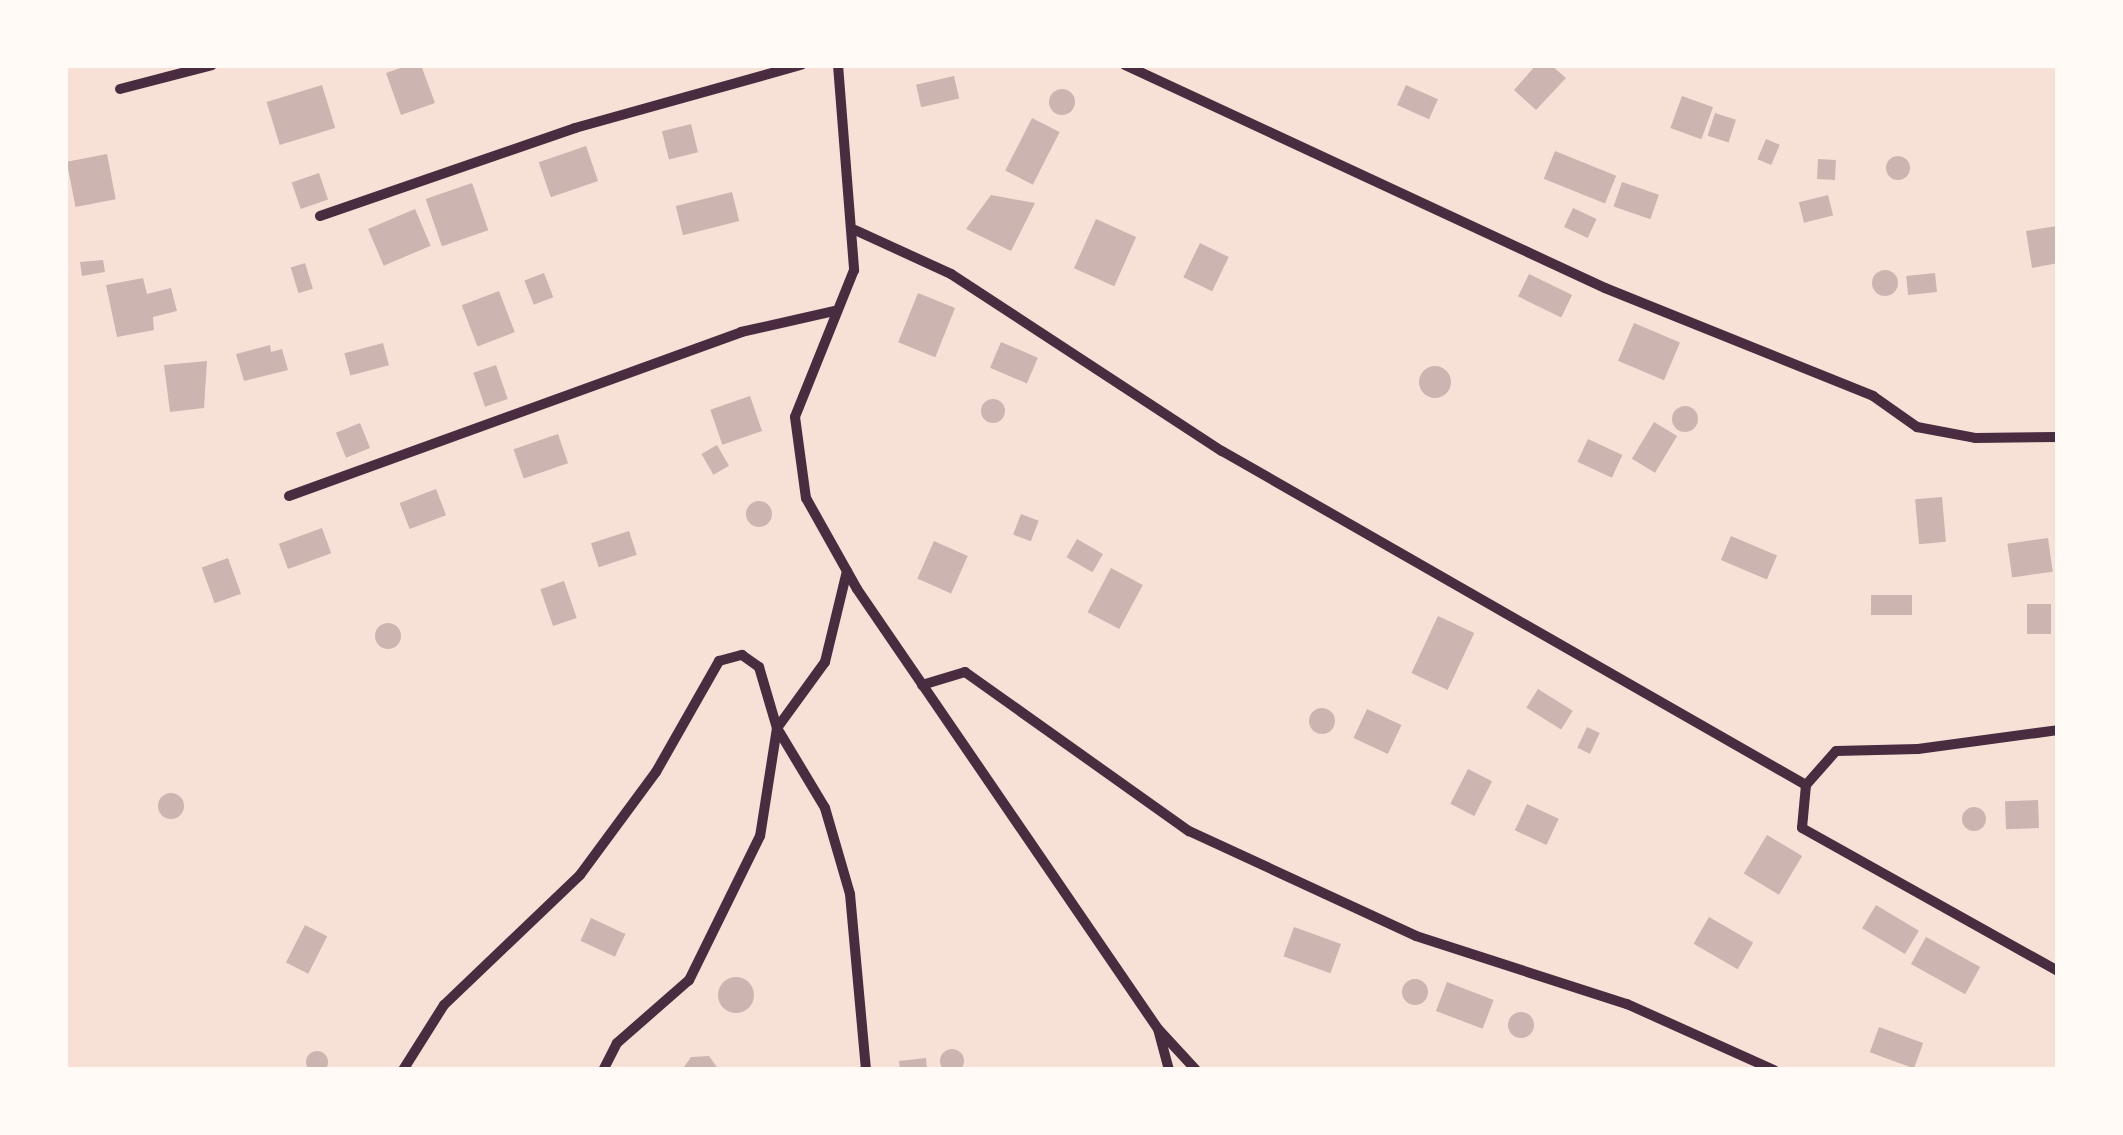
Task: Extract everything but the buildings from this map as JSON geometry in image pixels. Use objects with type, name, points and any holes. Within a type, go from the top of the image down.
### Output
[{"type":"street","points":[[120,89],[212,65]]},
{"type":"street","points":[[320,216],[575,128],[801,65]]},
{"type":"street","points":[[838,65],[855,230],[854,270],[834,311],[795,417],[806,498],[847,571],[922,685],[1158,1029],[1196,1070]]},
{"type":"street","points":[[1126,65],[1605,288],[1874,396],[1917,427],[1976,438],[2058,437]]},
{"type":"street","points":[[855,230],[951,274],[1222,452],[1806,785]]},
{"type":"street","points":[[289,496],[740,332],[834,311]]},
{"type":"street","points":[[603,1070],[618,1043],[689,980],[760,836],[778,728],[825,662],[847,571]]},
{"type":"street","points":[[403,1070],[444,1005],[580,875],[656,772],[719,661],[742,656],[759,667],[778,728],[825,808],[850,894],[866,1070]]},
{"type":"street","points":[[922,685],[965,672],[1189,830],[1416,936],[1628,1004],[1774,1070]]},
{"type":"street","points":[[2058,730],[1918,749],[1836,751],[1806,785],[1802,828],[2058,971]]},
{"type":"street","points":[[1158,1029],[1169,1070]]}]
